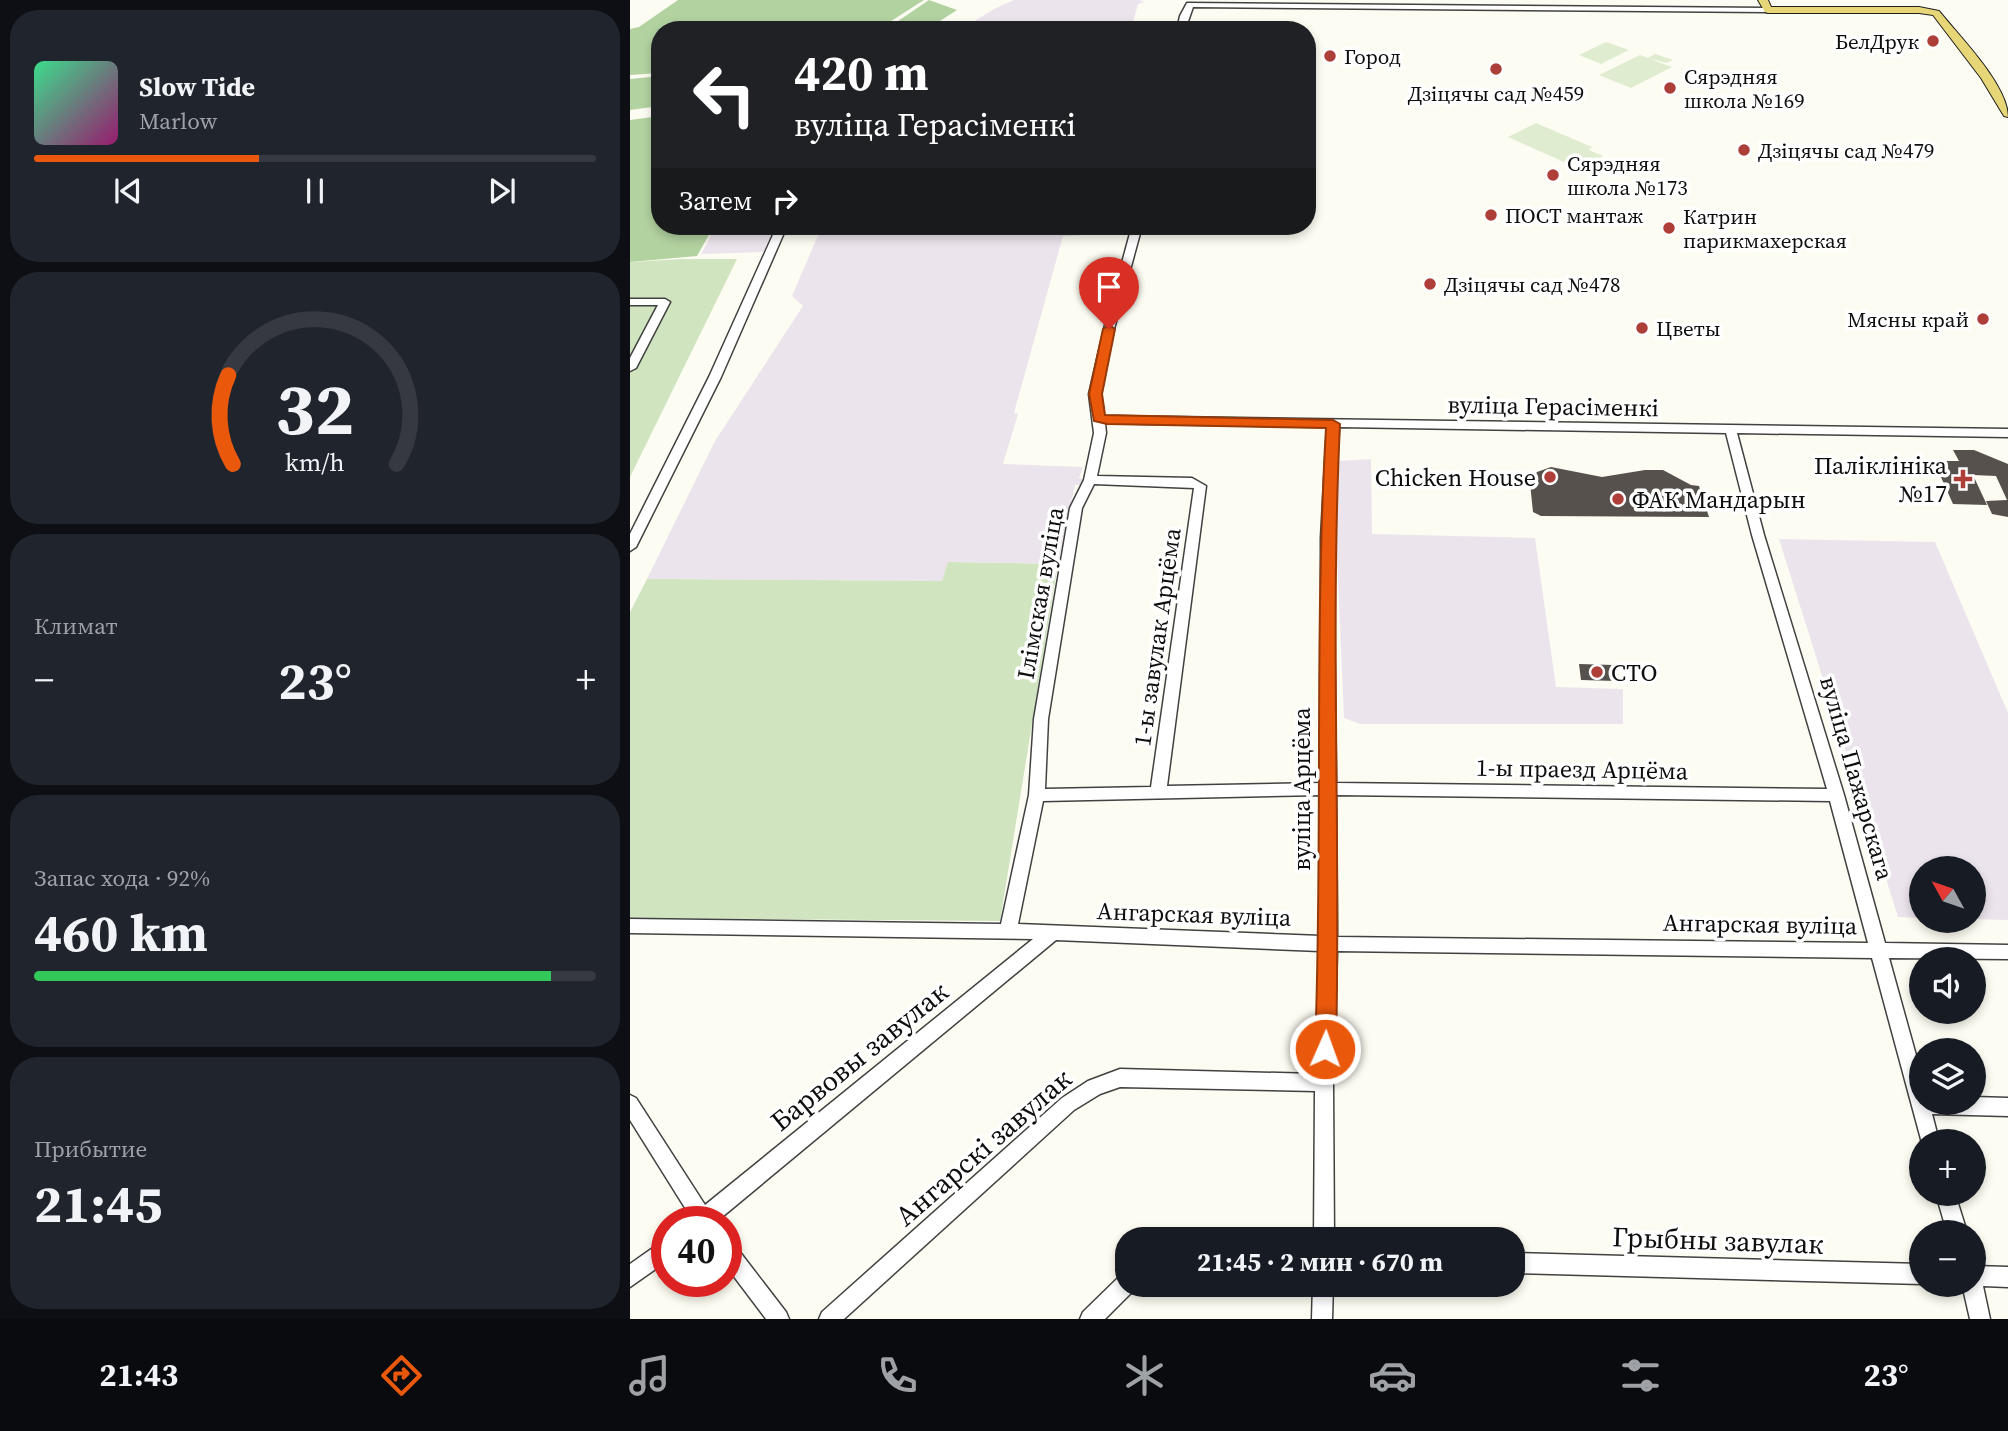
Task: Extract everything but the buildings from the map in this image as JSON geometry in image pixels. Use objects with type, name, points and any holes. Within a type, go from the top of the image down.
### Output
[{"type":"main road","points":[[1769,7],[1910,15],[1927,21],[1994,94]]},
{"type":"main road","points":[[1842,12],[1926,10],[1936,13],[1969,54],[2008,114]]},
{"type":"main road","points":[[1927,21],[1934,18],[1943,22]]},
{"type":"main road","points":[[1953,52],[1961,56],[1969,54]]},
{"type":"street","points":[[1184,21],[1190,5],[1769,7]]},
{"type":"street","points":[[630,547],[715,377],[778,235]]},
{"type":"street","name":"Ілімская вуліца","points":[[1008,931],[1037,795],[1041,719],[1076,508],[1090,480],[1100,433],[1095,394],[1109,329],[1135,235]]},
{"type":"street","points":[[630,302],[665,302],[630,368]]},
{"type":"street","name":"вуліца Герасіменкі","points":[[1098,418],[1118,421],[2008,433]]},
{"type":"street","name":"вуліца Арцёма","points":[[1324,1227],[1324,1083],[1329,944],[1327,538],[1333,424]]},
{"type":"street","name":"вуліца Пажарскага","points":[[1731,429],[1758,535],[1836,795],[1909,1063]]},
{"type":"street","name":"1-ы завулак Арцёма","points":[[1090,480],[1192,482],[1200,486],[1158,793]]},
{"type":"street","points":[[1037,795],[1327,789]]},
{"type":"street","name":"1-ы праезд Арцёма","points":[[1327,789],[1836,795]]},
{"type":"street","name":"Ангарская вуліца","points":[[630,926],[1008,931],[1329,944],[2008,952]]},
{"type":"street","name":"Барвовы завулак","points":[[721,1206],[1053,933]]},
{"type":"street","name":"Ангарскі завулак","points":[[829,1319],[1068,1104],[1094,1087],[1120,1078],[1324,1083]]},
{"type":"street","points":[[630,1104],[694,1206]]},
{"type":"street","points":[[1986,1106],[2008,1107]]},
{"type":"street","points":[[630,1277],[651,1261]]},
{"type":"street","name":"Грыбны завулак","points":[[1525,1263],[1909,1274]]},
{"type":"street","points":[[742,1271],[779,1319]]},
{"type":"street","points":[[1986,1276],[2008,1276]]},
{"type":"street","points":[[1090,1319],[1115,1295]]},
{"type":"street","points":[[1322,1319],[1323,1297]]},
{"type":"street","points":[[1975,1297],[1980,1319]]},
{"type":"shaded area","points":[[1014,0],[1144,2],[1138,4],[1133,21],[975,21]]},
{"type":"shaded area","points":[[711,235],[772,235],[763,252],[701,254]]},
{"type":"shaded area","points":[[818,235],[1085,235],[1063,236],[1015,409],[1014,413],[1018,414],[1003,464],[1083,467],[1079,478],[1083,479],[1082,485],[1075,485],[1058,564],[949,562],[942,581],[647,579],[715,441],[803,306],[792,296]]},
{"type":"shaded area","points":[[1371,459],[1372,534],[1535,538],[1556,687],[1623,689],[1623,724],[1360,724],[1344,718],[1337,556],[1338,461]]},
{"type":"shaded area","points":[[1779,539],[1935,542],[2008,713],[2008,920],[1986,919],[1986,856],[1909,856],[1909,917],[1898,917]]},
{"type":"green space","points":[[678,0],[924,0],[891,21],[651,21],[651,74],[630,75],[630,29],[639,27]]},
{"type":"green space","points":[[929,0],[957,10],[940,21],[898,21]]},
{"type":"green space","points":[[1606,42],[1629,50],[1601,64],[1579,55]]},
{"type":"green space","points":[[1655,54],[1673,60],[1667,63],[1650,59],[1672,67],[1631,88],[1599,75],[1640,55],[1648,58]]},
{"type":"green space","points":[[651,77],[651,107],[630,110],[630,79]]},
{"type":"green space","points":[[651,117],[651,235],[709,235],[697,256],[630,262],[630,120]]},
{"type":"green space","points":[[1536,123],[1592,147],[1589,150],[1603,156],[1584,167],[1569,161],[1577,155],[1564,162],[1508,137]]},
{"type":"green space","points":[[737,259],[630,477],[630,262]]},
{"type":"green space","points":[[948,562],[1058,564],[1000,921],[630,918],[630,612],[647,579],[942,581]]},
{"type":"place","name":"БелДрук","points":[[1933,41]]},
{"type":"place","name":"Город","points":[[1330,56]]},
{"type":"place","name":"Дзіцячы сад №459","points":[[1496,69]]},
{"type":"place","name":"Сярэдняя школа №169","points":[[1670,88]]},
{"type":"place","name":"Дзіцячы сад №479","points":[[1744,150]]},
{"type":"place","name":"Сярэдняя школа №173","points":[[1553,175]]},
{"type":"place","name":"ПОСТ мантаж","points":[[1491,215]]},
{"type":"place","name":"Катрин парикмахерская","points":[[1669,228]]},
{"type":"place","name":"Дзіцячы сад №478","points":[[1430,284]]},
{"type":"place","name":"Мясны край","points":[[1983,319]]},
{"type":"place","name":"Цветы","points":[[1642,328]]},
{"type":"place","name":"Chicken House","points":[[1550,477]]},
{"type":"place","name":"Паліклініка №17","points":[[1963,479]]},
{"type":"place","name":"ФАК Мандарын","points":[[1618,499]]},
{"type":"place","name":"СТО","points":[[1597,672]]},
{"type":"route","points":[[1109,329],[1095,394],[1098,418],[1333,424],[1327,538],[1326,781],[1329,944],[1325,1049]]}]
